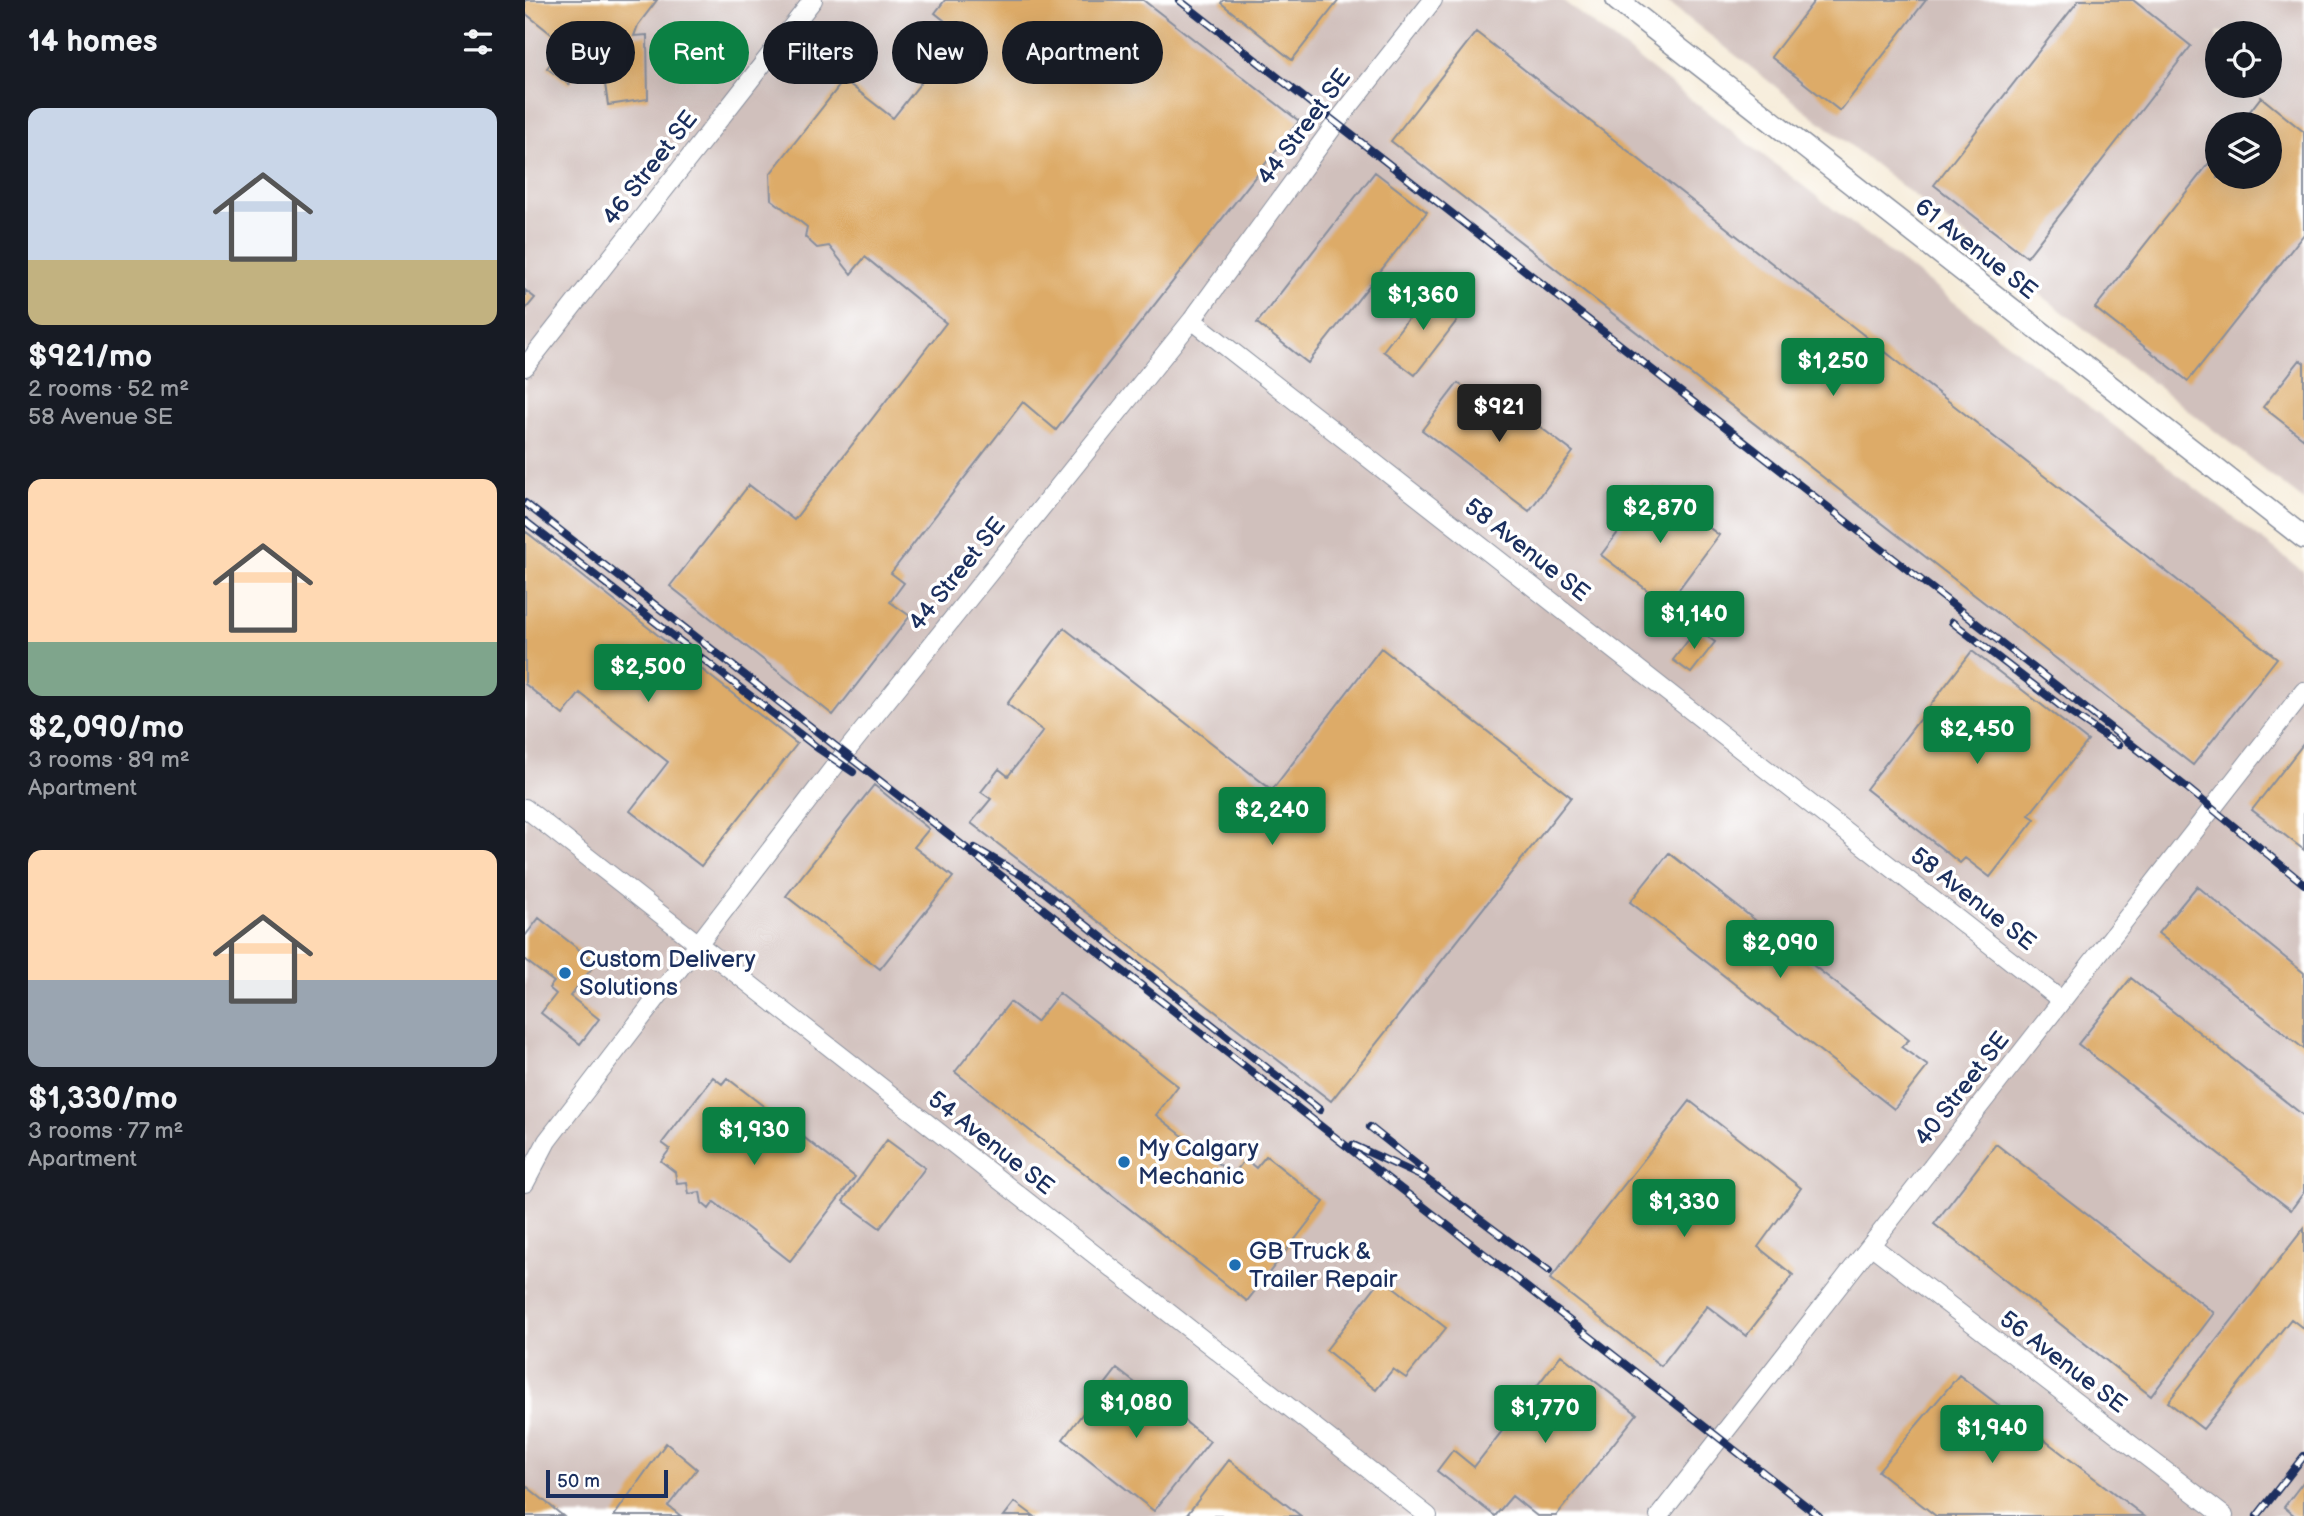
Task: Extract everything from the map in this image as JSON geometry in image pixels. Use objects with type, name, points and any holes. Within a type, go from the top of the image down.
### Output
[{"type":"street","name":"46 Street SE","points":[[525,367],[813,0]]},
{"type":"street","name":"44 Street SE","points":[[525,1183],[547,1141],[698,942],[843,754],[1192,320],[1336,123],[1433,0]]},
{"type":"street","name":"61 Avenue SE","points":[[1617,0],[2304,538]]},
{"type":"street","name":"58 Avenue SE","points":[[1192,320],[2061,1000]]},
{"type":"street","name":"40 Street SE","points":[[1659,1516],[2304,691]]},
{"type":"street","name":"54 Avenue SE","points":[[525,808],[1428,1516]]},
{"type":"street","name":"56 Avenue SE","points":[[1872,1246],[2224,1516]]},
{"type":"shaded area","points":[[525,0],[1562,0],[2304,572],[2304,1516],[525,1516]]},
{"type":"shaded area","points":[[1665,0],[2304,0],[2304,501]]},
{"type":"building","points":[[525,0],[657,0],[635,33],[635,21],[546,21],[546,30],[525,13]]},
{"type":"building","points":[[945,0],[1143,0],[1299,121],[1056,430],[1023,402],[891,573],[904,583],[890,602],[910,616],[833,715],[670,586],[749,485],[794,520],[946,323],[865,257],[851,274],[829,246],[817,248],[805,237],[807,227],[771,199],[770,174],[841,84],[849,84],[893,118],[920,84],[988,84],[988,21],[945,21],[935,13]]},
{"type":"building","points":[[1223,0],[1339,0],[1292,60],[1221,3]]},
{"type":"building","points":[[1815,0],[1926,0],[1840,111],[1771,57]]},
{"type":"building","points":[[2079,0],[2133,0],[2191,46],[2027,257],[1934,185]]},
{"type":"building","points":[[1476,32],[2277,658],[2193,765],[1391,141]]},
{"type":"building","points":[[647,35],[648,99],[608,105],[605,84],[635,84],[635,36]]},
{"type":"building","points":[[2262,98],[2279,112],[2249,112]]},
{"type":"building","points":[[2282,114],[2304,132],[2304,234],[2188,381],[2095,308],[2205,168],[2205,189],[2282,189]]},
{"type":"building","points":[[1375,172],[1427,212],[1308,363],[1257,323]]},
{"type":"building","points":[[1431,289],[1462,314],[1415,375],[1383,351]]},
{"type":"building","points":[[525,290],[535,298],[525,310]]},
{"type":"building","points":[[2300,360],[2304,363],[2304,439],[2263,407]]},
{"type":"building","points":[[1458,383],[1489,407],[1498,395],[1573,452],[1529,511],[1422,430]]},
{"type":"building","points":[[1653,486],[1719,535],[1667,605],[1601,555]]},
{"type":"building","points":[[525,531],[797,744],[701,866],[630,811],[668,762],[580,693],[563,715],[525,684]]},
{"type":"building","points":[[1064,628],[1272,790],[1381,648],[1571,797],[1331,1101],[971,823],[991,799],[981,792],[999,769],[1008,776],[1043,731],[1007,704]]},
{"type":"building","points":[[1697,629],[1715,642],[1691,673],[1673,660]]},
{"type":"building","points":[[1972,651],[2088,741],[2029,815],[2035,819],[1990,877],[1965,858],[1960,863],[1866,789]]},
{"type":"building","points":[[2304,743],[2304,850],[2252,810]]},
{"type":"building","points":[[874,785],[929,829],[914,847],[953,877],[880,969],[786,896]]},
{"type":"building","points":[[1669,853],[1909,1040],[1901,1047],[1928,1066],[1894,1109],[1630,902]]},
{"type":"building","points":[[2197,886],[2304,973],[2304,1049],[2158,933]]},
{"type":"building","name":"Custom Delivery Solutions","points":[[539,918],[596,963],[570,996],[599,1019],[580,1044],[541,1013],[556,994],[549,988],[554,982],[525,960],[525,936]]},
{"type":"building","points":[[2131,978],[2304,1116],[2304,1192],[2291,1210],[2078,1044]]},
{"type":"building","points":[[1059,993],[1178,1086],[1156,1115],[1233,1175],[1245,1159],[1256,1168],[1266,1156],[1324,1202],[1247,1301],[955,1072],[1010,1002],[1036,1022]]},
{"type":"building","points":[[713,1077],[722,1084],[727,1078],[855,1177],[790,1261],[714,1202],[709,1209],[702,1203],[700,1192],[689,1194],[687,1182],[677,1183],[675,1172],[661,1161],[670,1149],[662,1143]]},
{"type":"building","points":[[1690,1101],[1801,1188],[1758,1247],[1793,1275],[1746,1336],[1707,1306],[1661,1366],[1550,1279]]},
{"type":"building","points":[[887,1140],[925,1168],[880,1228],[843,1201]]},
{"type":"building","points":[[1996,1144],[2214,1313],[2151,1396],[1934,1224]]},
{"type":"building","points":[[2304,1228],[2304,1329],[2291,1319],[2203,1429],[2168,1402]]},
{"type":"building","points":[[1382,1278],[1446,1328],[1406,1378],[1393,1369],[1376,1390],[1326,1350]]},
{"type":"building","points":[[1561,1355],[1637,1414],[1556,1516],[1537,1516],[1512,1496],[1495,1516],[1437,1471],[1453,1450],[1474,1467]]},
{"type":"building","points":[[1117,1369],[1210,1441],[1154,1511],[1063,1439]]},
{"type":"building","points":[[1959,1375],[2144,1516],[1936,1516],[1878,1471]]},
{"type":"building","points":[[666,1443],[697,1469],[668,1506],[681,1516],[614,1516]]},
{"type":"building","points":[[1229,1460],[1301,1516],[1186,1516]]},
{"type":"building","points":[[2304,1481],[2304,1516],[2295,1516],[2284,1507]]},
{"type":"building","points":[[525,1485],[563,1516],[525,1516]]},
{"type":"building","points":[[1015,1502],[1034,1516],[1004,1516]]},
{"type":"railway","points":[[1179,0],[2186,787],[2304,884]]},
{"type":"railway","points":[[525,503],[1819,1516]]},
{"type":"railway","points":[[525,521],[819,749],[853,772]]},
{"type":"railway","points":[[1952,622],[2062,707],[2118,745]]},
{"type":"railway","points":[[975,848],[1028,879],[1320,1110]]},
{"type":"railway","points":[[1370,1127],[1425,1171]]},
{"type":"railway","points":[[1353,1145],[1425,1178],[1549,1271]]},
{"type":"railway","points":[[2257,1516],[2304,1456]]},
{"type":"place","name":"Custom Delivery Solutions","points":[[565,973]]},
{"type":"place","name":"My Calgary Mechanic","points":[[1124,1162]]},
{"type":"place","name":"GB Truck & Trailer Repair","points":[[1235,1265]]}]
